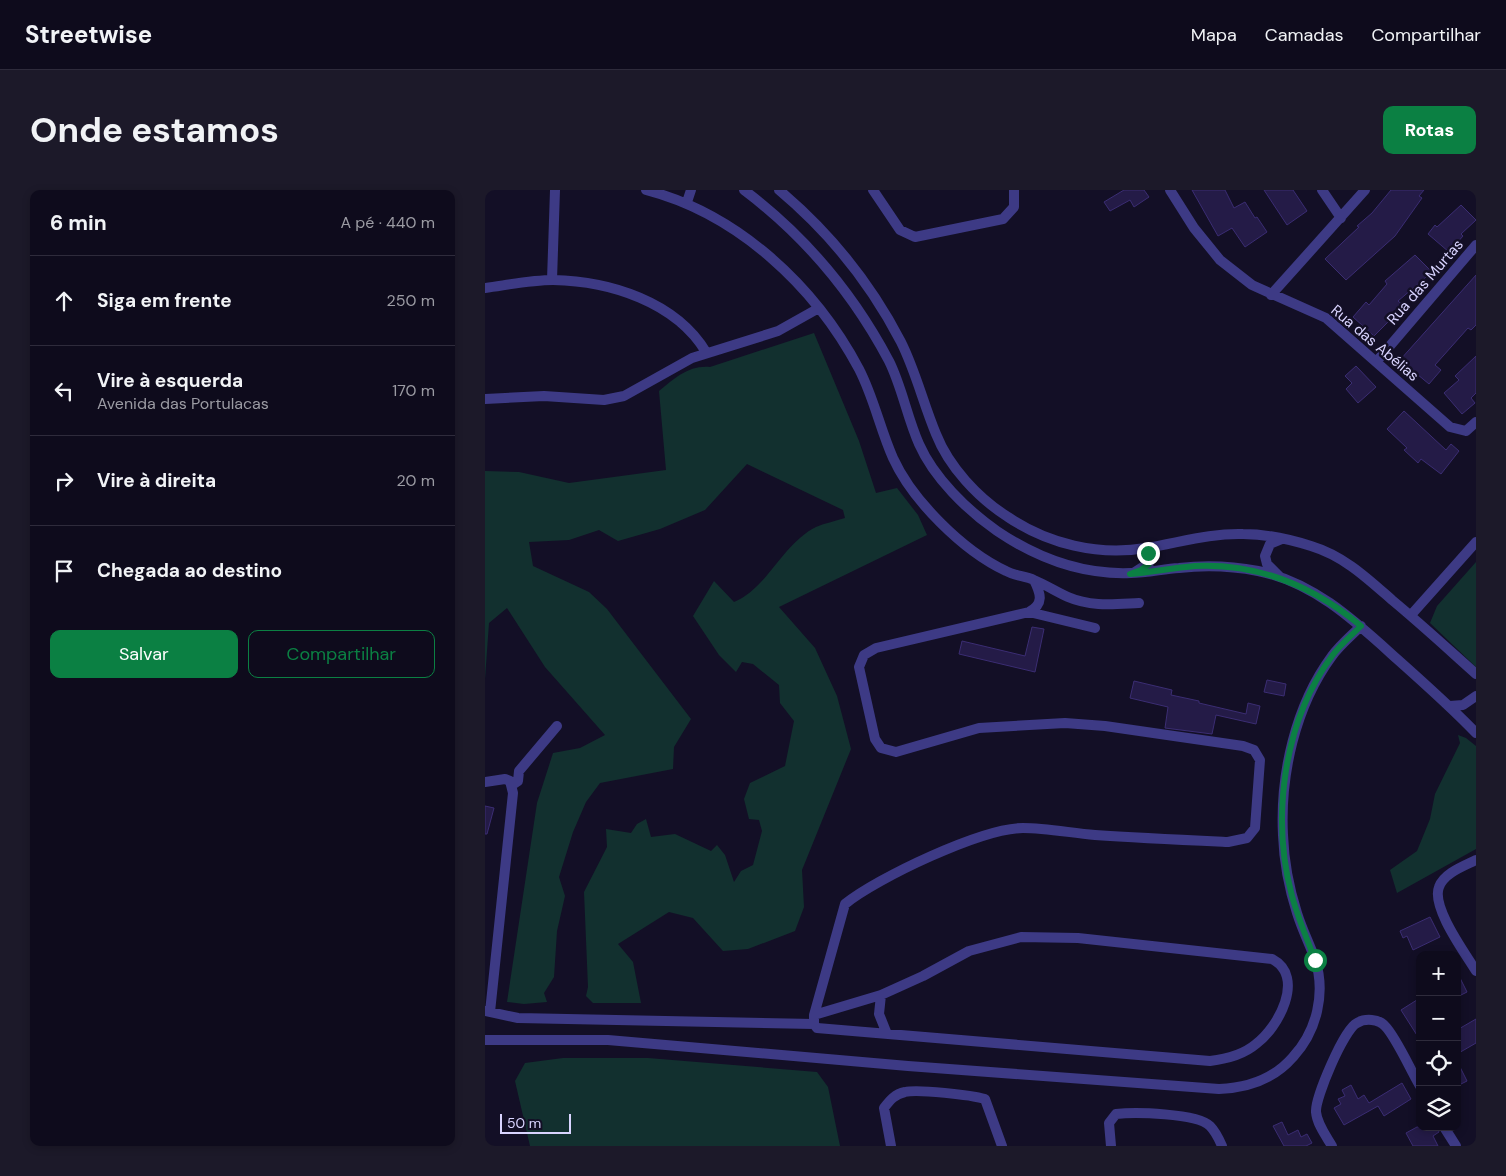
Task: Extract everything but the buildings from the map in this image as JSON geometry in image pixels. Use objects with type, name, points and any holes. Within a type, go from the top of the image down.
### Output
[{"type":"street","points":[[551,280],[555,190]]},
{"type":"street","points":[[646,190],[659,192],[687,202],[749,240],[786,272],[819,308],[859,369],[870,391],[894,459],[920,499],[952,533],[978,554],[1007,572],[1034,580],[1070,598],[1098,605],[1139,603]]},
{"type":"street","points":[[687,202],[691,190]]},
{"type":"street","points":[[744,190],[776,216],[809,248],[854,302],[879,342],[897,377],[919,444],[941,477],[968,507],[1011,539],[1042,556],[1076,568],[1130,574],[1212,566],[1258,571],[1280,577],[1319,596],[1361,626],[1450,706],[1476,733]]},
{"type":"street","points":[[779,190],[835,245],[878,302],[912,365],[936,435],[952,462],[971,486],[1007,517],[1033,532],[1074,547],[1127,550],[1221,534],[1260,534],[1283,538],[1313,547],[1345,560],[1411,615],[1476,674]]},
{"type":"street","points":[[873,190],[900,230],[915,237],[1003,219],[1013,207],[1014,190]]},
{"type":"street","name":"Rua das Abélias","points":[[1170,190],[1194,228],[1220,260],[1252,286],[1326,318],[1377,361],[1450,428],[1466,431],[1476,422]]},
{"type":"street","points":[[1322,190],[1341,218]]},
{"type":"street","points":[[1271,295],[1365,190]]},
{"type":"street","name":"Rua das Murtas","points":[[1377,361],[1476,245]]},
{"type":"street","points":[[485,288],[551,280],[602,287],[647,302],[675,316],[689,329],[706,352]]},
{"type":"street","points":[[485,399],[536,396],[595,400],[614,399],[634,392],[666,371],[706,352],[778,331],[819,308]]},
{"type":"street","points":[[1280,577],[1267,564],[1265,556],[1270,544],[1283,538]]},
{"type":"street","points":[[1411,615],[1476,542]]},
{"type":"street","points":[[1130,574],[1141,570],[1149,564],[1148,553],[1145,548]]},
{"type":"street","points":[[557,726],[519,771],[515,769],[509,770],[509,782],[513,793],[487,1012],[518,1018],[814,1019],[881,995],[923,976],[969,951],[1021,937],[1078,938],[1267,958],[1281,965],[1287,977],[1285,1002],[1271,1029],[1248,1050],[1220,1060],[1200,1061],[817,1028],[814,1019],[845,904],[856,894],[897,873],[954,847],[992,834],[1021,828],[1095,835],[1228,842],[1247,838],[1255,828],[1260,760],[1254,750],[1243,746],[1105,726],[1065,724],[979,728],[896,752],[881,748],[875,739],[859,667],[864,655],[876,648],[1029,612],[1038,607],[1041,600],[1040,592],[1034,580]]},
{"type":"street","points":[[1029,612],[1095,628]]},
{"type":"street","points":[[485,1040],[608,1040],[908,1066],[1219,1089],[1241,1087],[1262,1080],[1281,1068],[1304,1043],[1313,1023],[1319,997],[1319,981],[1315,960],[1297,914],[1284,857],[1282,818],[1289,760],[1305,706],[1322,672],[1332,656],[1361,626]]},
{"type":"street","points":[[1450,706],[1463,705],[1476,696]]},
{"type":"street","points":[[485,782],[509,782]]},
{"type":"street","points":[[1476,860],[1447,876],[1439,887],[1438,900],[1443,916],[1476,971]]},
{"type":"street","points":[[881,995],[879,1014],[887,1034]]},
{"type":"street","points":[[1332,1146],[1321,1128],[1316,1114],[1316,1102],[1345,1036],[1356,1023],[1371,1019],[1385,1025],[1416,1079]]},
{"type":"street","points":[[891,1146],[885,1124],[884,1108],[891,1097],[907,1092],[973,1096],[985,1099],[1002,1146]]},
{"type":"street","points":[[1111,1146],[1109,1123],[1116,1114],[1131,1112],[1199,1120],[1209,1125],[1222,1146]]},
{"type":"street","points":[[1447,1131],[1456,1146]]},
{"type":"green space","points":[[814,333],[859,441],[876,493],[897,488],[918,515],[927,535],[779,607],[815,648],[837,696],[851,749],[802,870],[804,907],[795,931],[748,949],[723,951],[693,918],[669,912],[618,944],[633,962],[641,1003],[593,1003],[586,996],[588,987],[584,892],[607,847],[606,829],[631,833],[637,824],[646,819],[651,837],[675,834],[711,851],[717,845],[725,855],[734,882],[741,871],[753,865],[762,831],[759,820],[749,819],[744,799],[750,783],[785,766],[794,721],[780,703],[779,685],[753,664],[742,662],[736,672],[719,655],[693,616],[714,581],[734,602],[756,587],[804,535],[816,527],[845,518],[843,510],[747,464],[705,510],[660,529],[618,541],[599,530],[569,540],[529,542],[533,566],[589,592],[607,609],[691,719],[674,747],[673,769],[600,783],[586,802],[573,832],[559,877],[565,896],[557,931],[554,977],[544,993],[547,1002],[524,1004],[507,1002],[537,803],[553,753],[580,748],[605,735],[545,667],[507,608],[489,623],[485,679],[485,471],[519,472],[569,483],[666,470],[659,391],[689,370],[710,367]]},
{"type":"green space","points":[[1476,562],[1476,667],[1430,623],[1437,606]]},
{"type":"green space","points":[[1458,735],[1466,738],[1476,746],[1476,849],[1397,893],[1390,870],[1417,851],[1430,819],[1435,794],[1460,743]]},
{"type":"green space","points":[[563,1058],[648,1058],[817,1072],[828,1087],[840,1146],[530,1146],[515,1081],[525,1063]]},
{"type":"route","points":[[1148,553],[1149,564],[1141,570],[1130,574],[1195,566],[1243,568],[1258,571],[1280,577],[1319,596],[1361,626],[1332,656],[1313,688],[1293,742],[1285,779],[1282,818],[1287,876],[1297,914],[1315,960]]}]
